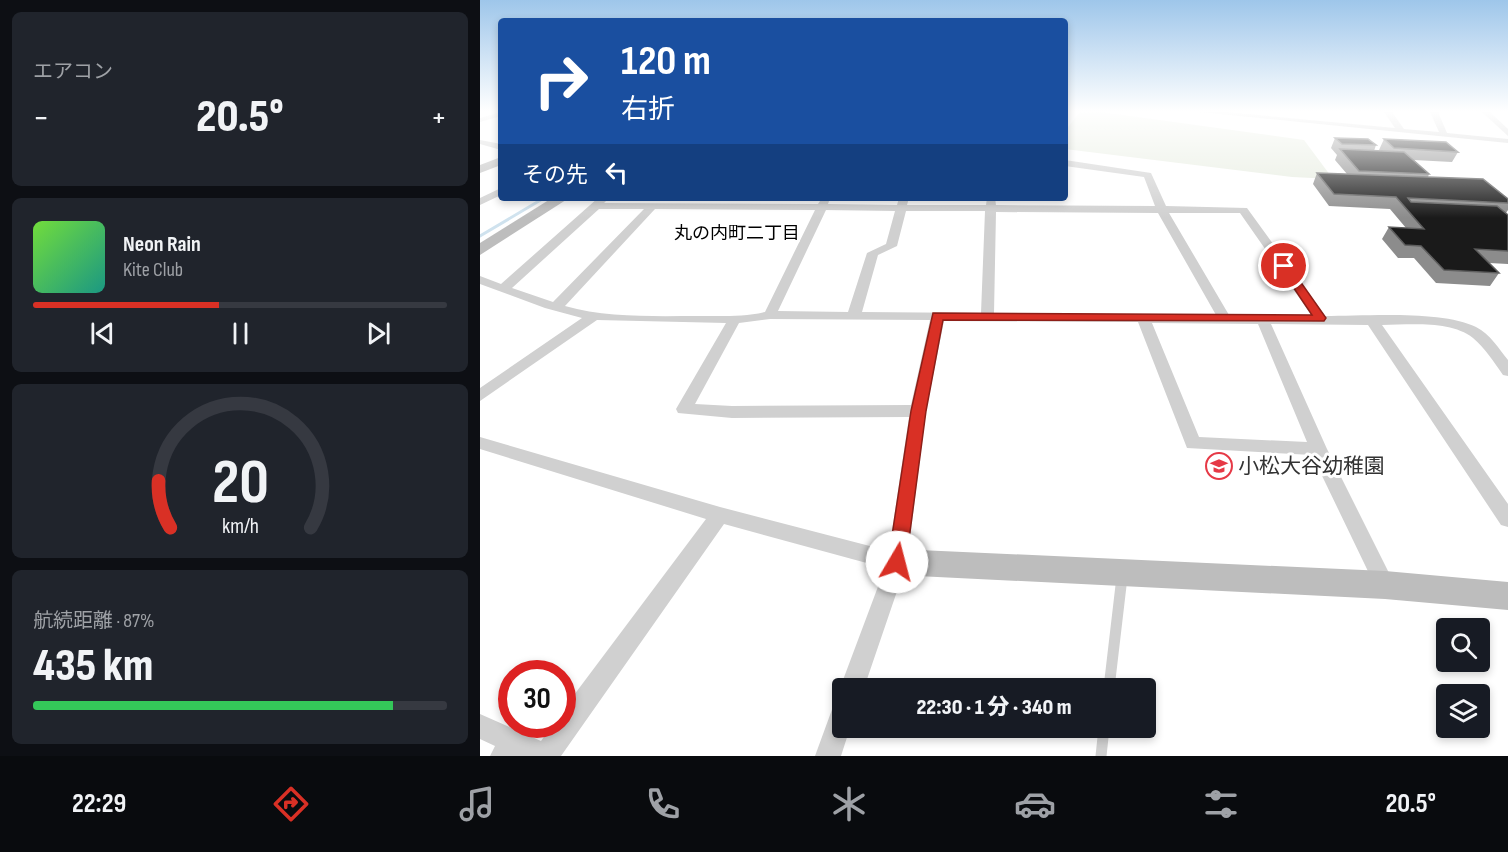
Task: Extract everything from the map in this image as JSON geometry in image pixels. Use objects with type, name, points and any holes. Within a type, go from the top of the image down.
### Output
[{"type":"street","points":[[480,169],[498,162]]},
{"type":"street","points":[[1068,163],[1148,175],[1162,210],[1224,318]]},
{"type":"street","points":[[480,202],[498,192]]},
{"type":"street","points":[[480,250],[557,201]]},
{"type":"street","points":[[480,294],[499,286],[602,202],[653,206],[824,202],[991,202],[1162,210],[1243,210],[1320,318]]},
{"type":"street","points":[[480,280],[594,316],[766,319],[770,315],[824,202]]},
{"type":"street","points":[[854,315],[873,252],[891,246],[902,202]]},
{"type":"street","points":[[987,316],[991,202]]},
{"type":"street","points":[[557,306],[653,206]]},
{"type":"street","points":[[770,315],[1320,318],[1462,325],[1478,333],[1506,366]]},
{"type":"street","points":[[480,396],[594,316]]},
{"type":"street","points":[[856,678],[897,562],[918,411],[938,316]]},
{"type":"street","points":[[1143,317],[1193,443],[1318,448]]},
{"type":"street","points":[[1262,318],[1318,448],[1385,585]]},
{"type":"street","points":[[735,319],[684,409],[732,412],[918,411]]},
{"type":"street","points":[[1371,319],[1508,519]]},
{"type":"street","points":[[480,443],[720,515],[897,562],[1385,585],[1508,596]]},
{"type":"street","points":[[480,726],[509,749],[545,756],[720,515]]},
{"type":"street","points":[[828,756],[834,738]]},
{"type":"lane","points":[[1110,678],[1123,573]]},
{"type":"lane","points":[[1101,756],[1103,738]]},
{"type":"shaded area","points":[[1068,147],[1309,147],[1333,179],[1292,177],[1068,149]]},
{"type":"building","points":[[1452,147],[1458,152],[1394,148]]},
{"type":"building","points":[[1340,149],[1404,152],[1429,174],[1359,171]]},
{"type":"building","points":[[1317,173],[1483,179],[1508,199],[1508,203],[1408,198],[1411,202],[1497,206],[1508,215],[1508,251],[1475,249],[1499,273],[1444,270],[1421,246],[1405,245],[1389,227],[1424,229],[1396,197],[1334,194]]},
{"type":"waterway","points":[[480,236],[539,201]]},
{"type":"place","name":"小松大谷幼稚園","points":[[1219,466]]},
{"type":"district","name":"丸の内町二丁目","points":[[737,233]]},
{"type":"route","points":[[897,562],[918,411],[938,316],[1320,318],[1284,266]]}]
